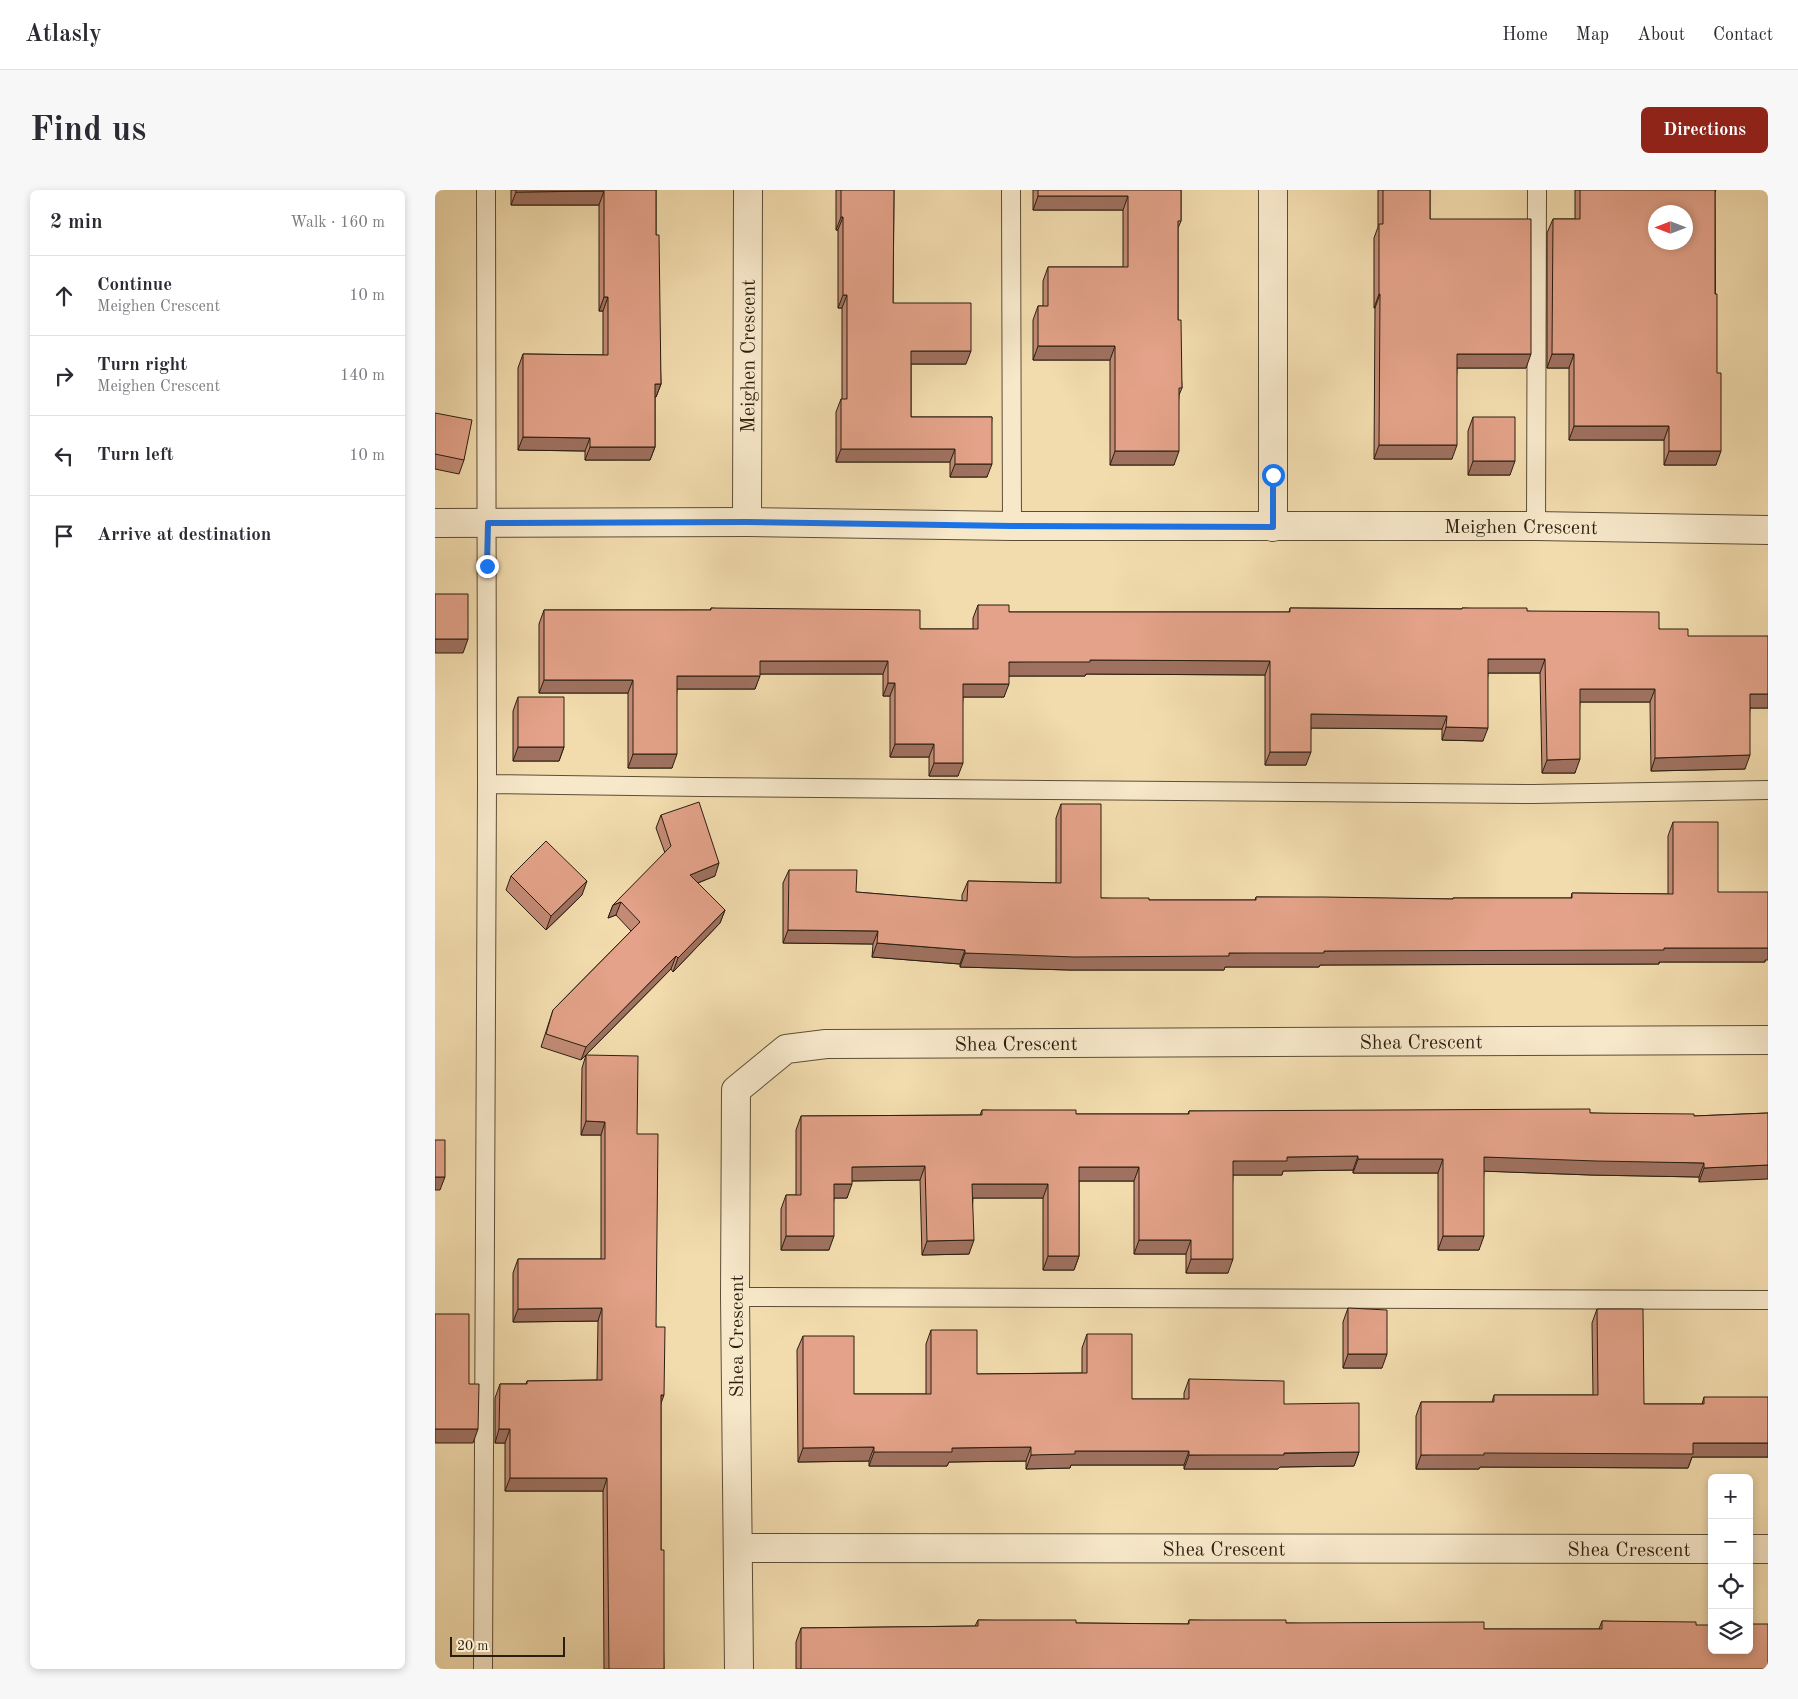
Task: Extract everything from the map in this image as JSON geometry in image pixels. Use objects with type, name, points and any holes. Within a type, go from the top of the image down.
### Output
[{"type":"street","name":"Meighen Crescent","points":[[747,522],[748,190]]},
{"type":"street","points":[[1273,190],[1273,527]]},
{"type":"street","name":"Meighen Crescent","points":[[435,524],[747,522],[1012,526],[1536,526],[1768,530]]},
{"type":"street","name":"Shea Crescent","points":[[739,1669],[735,1297],[736,1090],[786,1049],[826,1044],[1768,1040]]},
{"type":"street","name":"Shea Crescent","points":[[738,1548],[1708,1548]]},
{"type":"street","points":[[1753,1548],[1768,1548]]},
{"type":"lane","points":[[483,1669],[488,523],[486,190]]},
{"type":"lane","points":[[1011,190],[1012,526]]},
{"type":"lane","points":[[1536,526],[1537,190]]},
{"type":"lane","points":[[487,784],[722,788],[1533,794],[1768,790]]},
{"type":"lane","points":[[735,1297],[1768,1300]]},
{"type":"building","points":[[516,190],[656,190],[656,235],[659,235],[661,384],[655,384],[655,447],[590,447],[590,438],[523,437],[523,354],[608,355],[608,297],[604,297],[604,191],[516,192]]},
{"type":"building","points":[[841,190],[894,190],[893,303],[971,303],[971,351],[911,351],[911,417],[992,417],[992,464],[955,464],[955,449],[841,449],[841,399],[847,399],[847,295],[843,295]]},
{"type":"building","points":[[1038,190],[1181,190],[1181,221],[1178,221],[1178,320],[1181,320],[1182,388],[1179,388],[1179,451],[1115,451],[1115,346],[1038,346],[1038,306],[1048,306],[1048,267],[1128,267],[1128,196],[1038,196]]},
{"type":"building","points":[[1383,190],[1430,190],[1430,219],[1531,219],[1531,354],[1457,354],[1457,445],[1379,445],[1379,224],[1383,224]]},
{"type":"building","points":[[1580,190],[1715,190],[1715,294],[1717,294],[1717,373],[1721,373],[1721,451],[1669,451],[1669,426],[1574,426],[1574,354],[1552,354],[1553,219],[1580,219]]},
{"type":"building","points":[[435,413],[472,420],[464,460],[435,454]]},
{"type":"building","points":[[1473,417],[1515,417],[1515,461],[1473,461]]},
{"type":"building","points":[[435,594],[468,594],[468,639],[435,639]]},
{"type":"building","points":[[978,605],[1009,605],[1009,612],[1290,612],[1290,608],[1527,608],[1527,611],[1659,612],[1659,629],[1688,629],[1688,636],[1768,636],[1768,694],[1750,694],[1750,755],[1655,758],[1655,689],[1580,689],[1580,759],[1547,760],[1545,659],[1488,659],[1488,728],[1446,727],[1447,716],[1311,714],[1311,752],[1270,752],[1270,661],[1090,660],[1090,662],[1009,662],[1009,684],[963,684],[963,763],[934,763],[934,744],[895,744],[895,683],[888,683],[888,661],[760,661],[760,676],[677,676],[677,754],[633,754],[633,680],[544,680],[544,610],[711,610],[711,608],[920,610],[920,629],[978,629]]},
{"type":"building","points":[[518,697],[564,697],[564,747],[518,747]]},
{"type":"building","points":[[699,802],[719,863],[690,875],[725,910],[678,958],[676,956],[586,1047],[546,1034],[553,1010],[640,922],[621,902],[613,905],[671,846],[661,815]]},
{"type":"building","points":[[1061,804],[1101,804],[1101,898],[1149,898],[1149,900],[1256,900],[1256,897],[1572,898],[1572,893],[1673,894],[1673,822],[1718,822],[1718,892],[1768,892],[1768,948],[1324,951],[1324,953],[1229,953],[1229,956],[1075,957],[965,953],[965,950],[877,943],[878,931],[788,930],[789,870],[857,870],[856,892],[967,901],[968,881],[1061,883]]},
{"type":"building","points":[[546,841],[587,881],[551,916],[511,876]]},
{"type":"building","points":[[586,1055],[638,1056],[637,1134],[658,1134],[656,1327],[665,1327],[664,1395],[661,1395],[661,1550],[664,1550],[664,1669],[609,1669],[607,1478],[510,1478],[510,1429],[499,1429],[500,1384],[527,1384],[527,1381],[602,1380],[602,1308],[518,1309],[518,1259],[605,1259],[605,1122],[586,1121]]},
{"type":"building","points":[[1590,1109],[1590,1113],[1694,1114],[1694,1116],[1768,1113],[1768,1165],[1704,1168],[1704,1163],[1484,1157],[1484,1236],[1443,1236],[1443,1159],[1358,1159],[1358,1156],[1287,1157],[1287,1161],[1233,1161],[1233,1259],[1191,1259],[1191,1240],[1139,1240],[1139,1167],[1079,1167],[1079,1256],[1048,1256],[1048,1184],[972,1184],[974,1240],[927,1241],[925,1166],[852,1167],[852,1184],[834,1184],[834,1236],[786,1236],[786,1195],[801,1195],[801,1116],[982,1115],[982,1110],[1076,1110],[1076,1114],[1189,1114],[1189,1111]]},
{"type":"building","points":[[435,1140],[445,1140],[445,1177],[435,1177]]},
{"type":"building","points":[[1348,1308],[1387,1310],[1387,1354],[1348,1354]]},
{"type":"building","points":[[1597,1309],[1643,1309],[1644,1404],[1704,1404],[1704,1397],[1768,1397],[1768,1443],[1693,1443],[1693,1454],[1484,1453],[1484,1455],[1421,1455],[1421,1402],[1494,1402],[1494,1395],[1598,1395]]},
{"type":"building","points":[[435,1314],[469,1314],[469,1384],[479,1384],[478,1429],[435,1429]]},
{"type":"building","points":[[931,1330],[977,1330],[977,1374],[1087,1373],[1087,1334],[1132,1334],[1132,1399],[1189,1399],[1189,1379],[1284,1381],[1284,1404],[1359,1403],[1359,1452],[1284,1453],[1284,1455],[1189,1455],[1189,1451],[1075,1451],[1075,1454],[1031,1455],[1031,1447],[952,1448],[952,1452],[874,1452],[874,1447],[803,1448],[803,1336],[854,1336],[854,1394],[931,1394]]},
{"type":"building","points":[[978,1620],[1076,1620],[1076,1623],[1189,1624],[1189,1620],[1286,1620],[1286,1623],[1484,1622],[1484,1629],[1602,1629],[1602,1621],[1696,1622],[1696,1625],[1708,1625],[1708,1654],[1753,1654],[1753,1624],[1768,1624],[1768,1669],[801,1669],[801,1628],[978,1626]]},
{"type":"route","points":[[487,566],[488,523],[747,522],[1273,527],[1273,475]]}]
